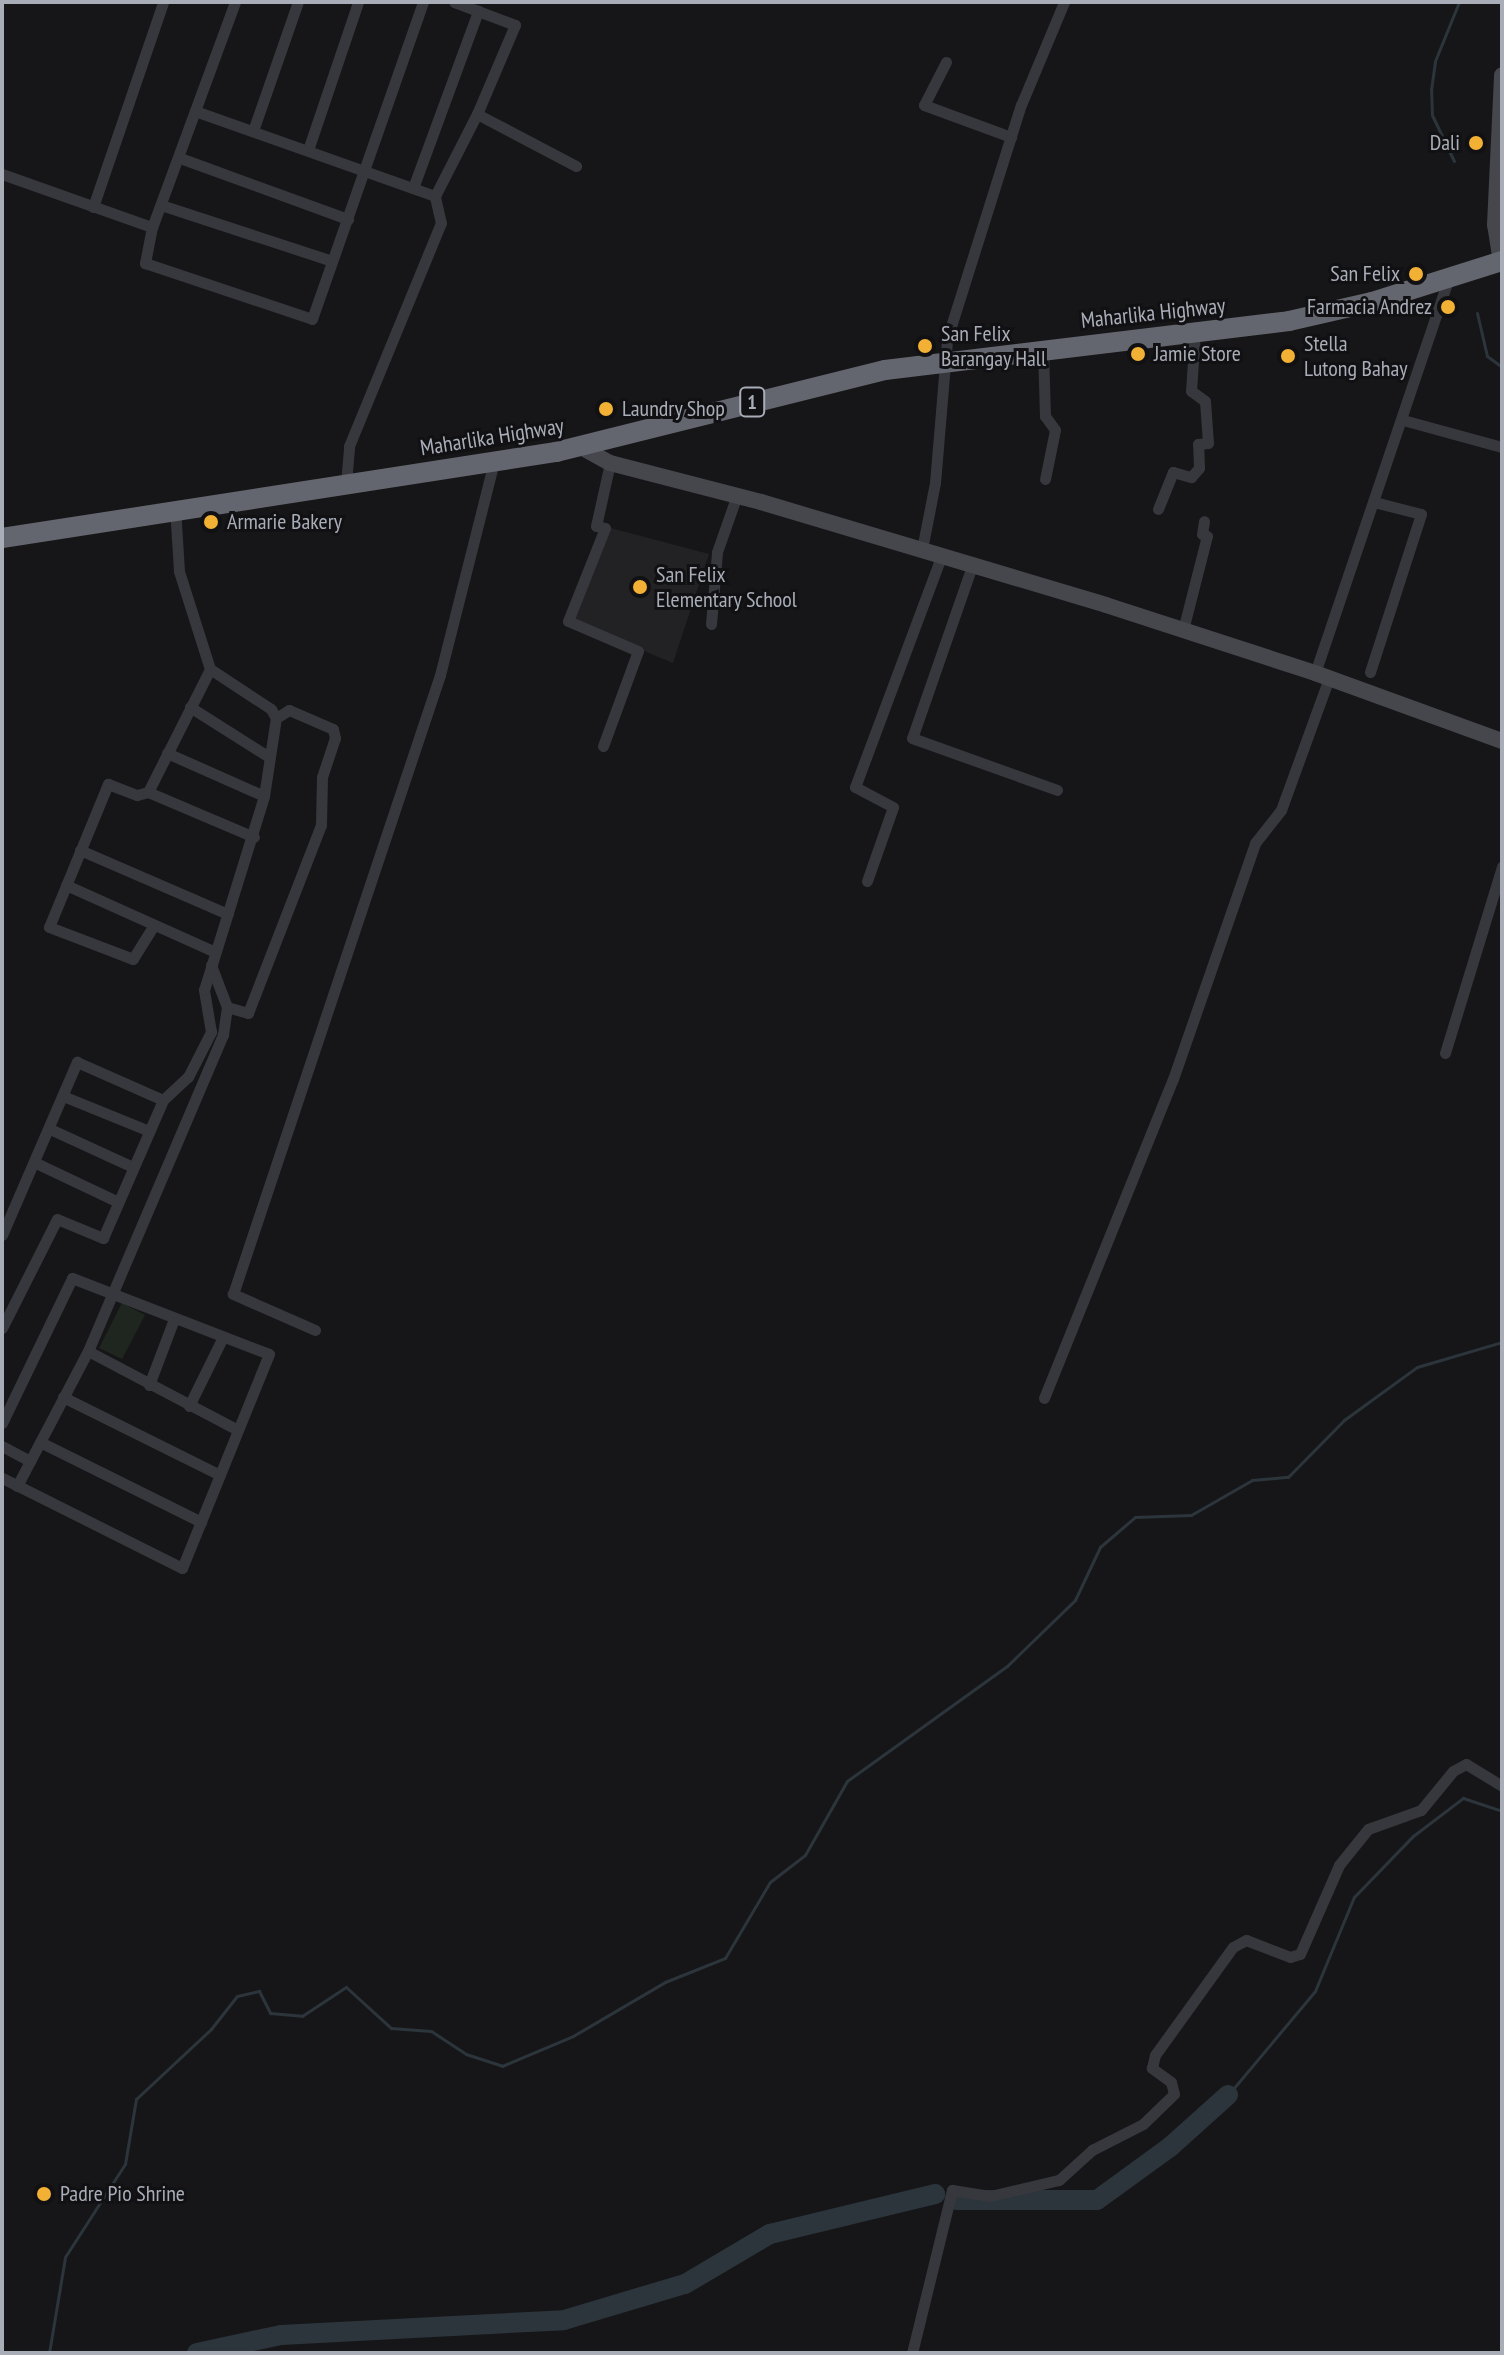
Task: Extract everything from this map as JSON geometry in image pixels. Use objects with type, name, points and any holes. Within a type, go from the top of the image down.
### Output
[{"type":"highway","name":"Maharlika Highway","points":[[2,538],[175,508],[581,447],[823,382],[948,361],[1289,321],[1501,261]]},
{"type":"street","points":[[93,207],[163,2]]},
{"type":"street","points":[[235,2],[152,227],[145,263],[312,319],[423,2]]},
{"type":"street","points":[[254,128],[298,2]]},
{"type":"street","points":[[308,150],[358,2]]},
{"type":"street","points":[[346,483],[349,446],[441,223],[435,196],[477,114],[515,25],[454,2]]},
{"type":"street","points":[[922,549],[935,483],[948,361],[947,339],[1011,137],[1064,2]]},
{"type":"street","points":[[413,188],[478,11]]},
{"type":"street","points":[[946,62],[924,105],[1011,137]]},
{"type":"street","points":[[1501,261],[1495,225],[1502,75]]},
{"type":"street","points":[[195,111],[254,128],[435,196]]},
{"type":"street","points":[[477,114],[576,166]]},
{"type":"street","points":[[180,158],[348,219]]},
{"type":"street","points":[[2,174],[152,227]]},
{"type":"street","points":[[161,205],[332,261]]},
{"type":"street","points":[[1044,1398],[1173,1079],[1255,843],[1281,810],[1374,502],[1449,277]]},
{"type":"street","points":[[1158,509],[1173,472],[1191,477],[1199,468],[1198,444],[1208,443],[1205,401],[1191,391],[1195,333]]},
{"type":"street","points":[[1043,349],[1045,416],[1055,430],[1045,479]]},
{"type":"street","points":[[1403,420],[1502,447]]},
{"type":"street","points":[[581,447],[610,463],[737,495],[1183,630],[1322,675],[1502,741]]},
{"type":"street","points":[[315,1330],[233,1294],[431,705],[494,462]]},
{"type":"street","points":[[603,746],[638,651],[568,621],[605,528],[596,526],[610,463]]},
{"type":"street","points":[[711,624],[717,552],[737,495]]},
{"type":"street","points":[[1370,672],[1421,514],[1374,502]]},
{"type":"street","points":[[2,1328],[57,1219],[103,1238],[163,1100],[188,1077],[211,1032],[204,990],[254,837],[264,796],[276,718],[271,709],[210,669],[179,571],[175,508]]},
{"type":"street","points":[[1183,630],[1207,536],[1204,521]]},
{"type":"street","points":[[867,881],[893,807],[855,787],[941,557]]},
{"type":"street","points":[[972,566],[912,738],[1057,790]]},
{"type":"street","points":[[148,792],[210,669]]},
{"type":"street","points":[[190,707],[269,757]]},
{"type":"street","points":[[227,1007],[248,1013],[321,825],[322,777],[335,738],[333,729],[289,710],[276,718]]},
{"type":"street","points":[[167,753],[264,796]]},
{"type":"street","points":[[154,925],[133,959],[49,927],[108,784],[137,795],[148,792],[254,837]]},
{"type":"street","points":[[80,850],[228,914]]},
{"type":"street","points":[[1445,1053],[1502,867]]},
{"type":"street","points":[[66,885],[215,952]]},
{"type":"street","points":[[17,1486],[88,1351],[223,1035],[227,1007],[210,965]]},
{"type":"street","points":[[2,1235],[36,1163],[77,1062],[163,1100]]},
{"type":"street","points":[[63,1096],[149,1131]]},
{"type":"street","points":[[50,1129],[133,1167]]},
{"type":"street","points":[[36,1163],[118,1202]]},
{"type":"street","points":[[2,1423],[72,1278],[269,1354],[182,1568],[2,1478]]},
{"type":"street","points":[[149,1385],[174,1319]]},
{"type":"street","points":[[189,1406],[223,1337]]},
{"type":"street","points":[[88,1351],[236,1429]]},
{"type":"street","points":[[63,1397],[220,1475]]},
{"type":"street","points":[[40,1442],[201,1522]]},
{"type":"street","points":[[2,1446],[30,1461]]},
{"type":"street","points":[[912,2353],[952,2190],[990,2196],[1059,2180],[1092,2150],[1143,2124],[1174,2094],[1171,2082],[1152,2068],[1155,2055],[1233,1947],[1246,1940],[1295,1957],[1305,1949],[1339,1865],[1368,1829],[1421,1810],[1466,1764],[1502,1786]]},
{"type":"shaded area","name":"San Felix Elementary School","points":[[607,527],[709,554],[673,663],[569,620]]},
{"type":"shaded area","points":[[122,1303],[145,1315],[122,1359],[99,1348]]},
{"type":"waterway","points":[[1454,161],[1432,115],[1431,90],[1435,61],[1459,2]]},
{"type":"waterway","points":[[1477,313],[1487,356],[1502,367]]},
{"type":"waterway","points":[[49,2353],[65,2257],[125,2164],[136,2099],[211,2029],[237,1996],[259,1991],[270,2013],[302,2016],[346,1987],[391,2028],[431,2031],[466,2054],[502,2066],[573,2036],[665,1982],[725,1958],[770,1882],[805,1855],[847,1781],[1007,1666],[1075,1600],[1100,1547],[1135,1517],[1191,1515],[1252,1480],[1288,1477],[1344,1420],[1417,1367],[1502,1342]]},
{"type":"waterway","points":[[1228,2095],[1315,1991],[1354,1897],[1413,1836],[1463,1798],[1502,1811]]},
{"type":"waterway","points":[[956,2200],[1097,2200],[1170,2147],[1228,2095]]},
{"type":"waterway","points":[[197,2353],[281,2335],[564,2320],[685,2284],[770,2234],[935,2194]]},
{"type":"place","name":"Dali","points":[[1476,143]]},
{"type":"place","name":"San Felix","points":[[1416,274]]},
{"type":"place","name":"Farmacia Andrez","points":[[1448,307]]},
{"type":"place","name":"San Felix Barangay Hall","points":[[925,346]]},
{"type":"place","name":"Jamie Store","points":[[1138,354]]},
{"type":"place","name":"Stella Lutong Bahay","points":[[1288,356]]},
{"type":"place","name":"Laundry Shop","points":[[606,409]]},
{"type":"place","name":"Armarie Bakery","points":[[211,522]]},
{"type":"place","name":"San Felix Elementary School","points":[[640,587]]},
{"type":"place","name":"Padre Pio Shrine","points":[[44,2194]]}]
